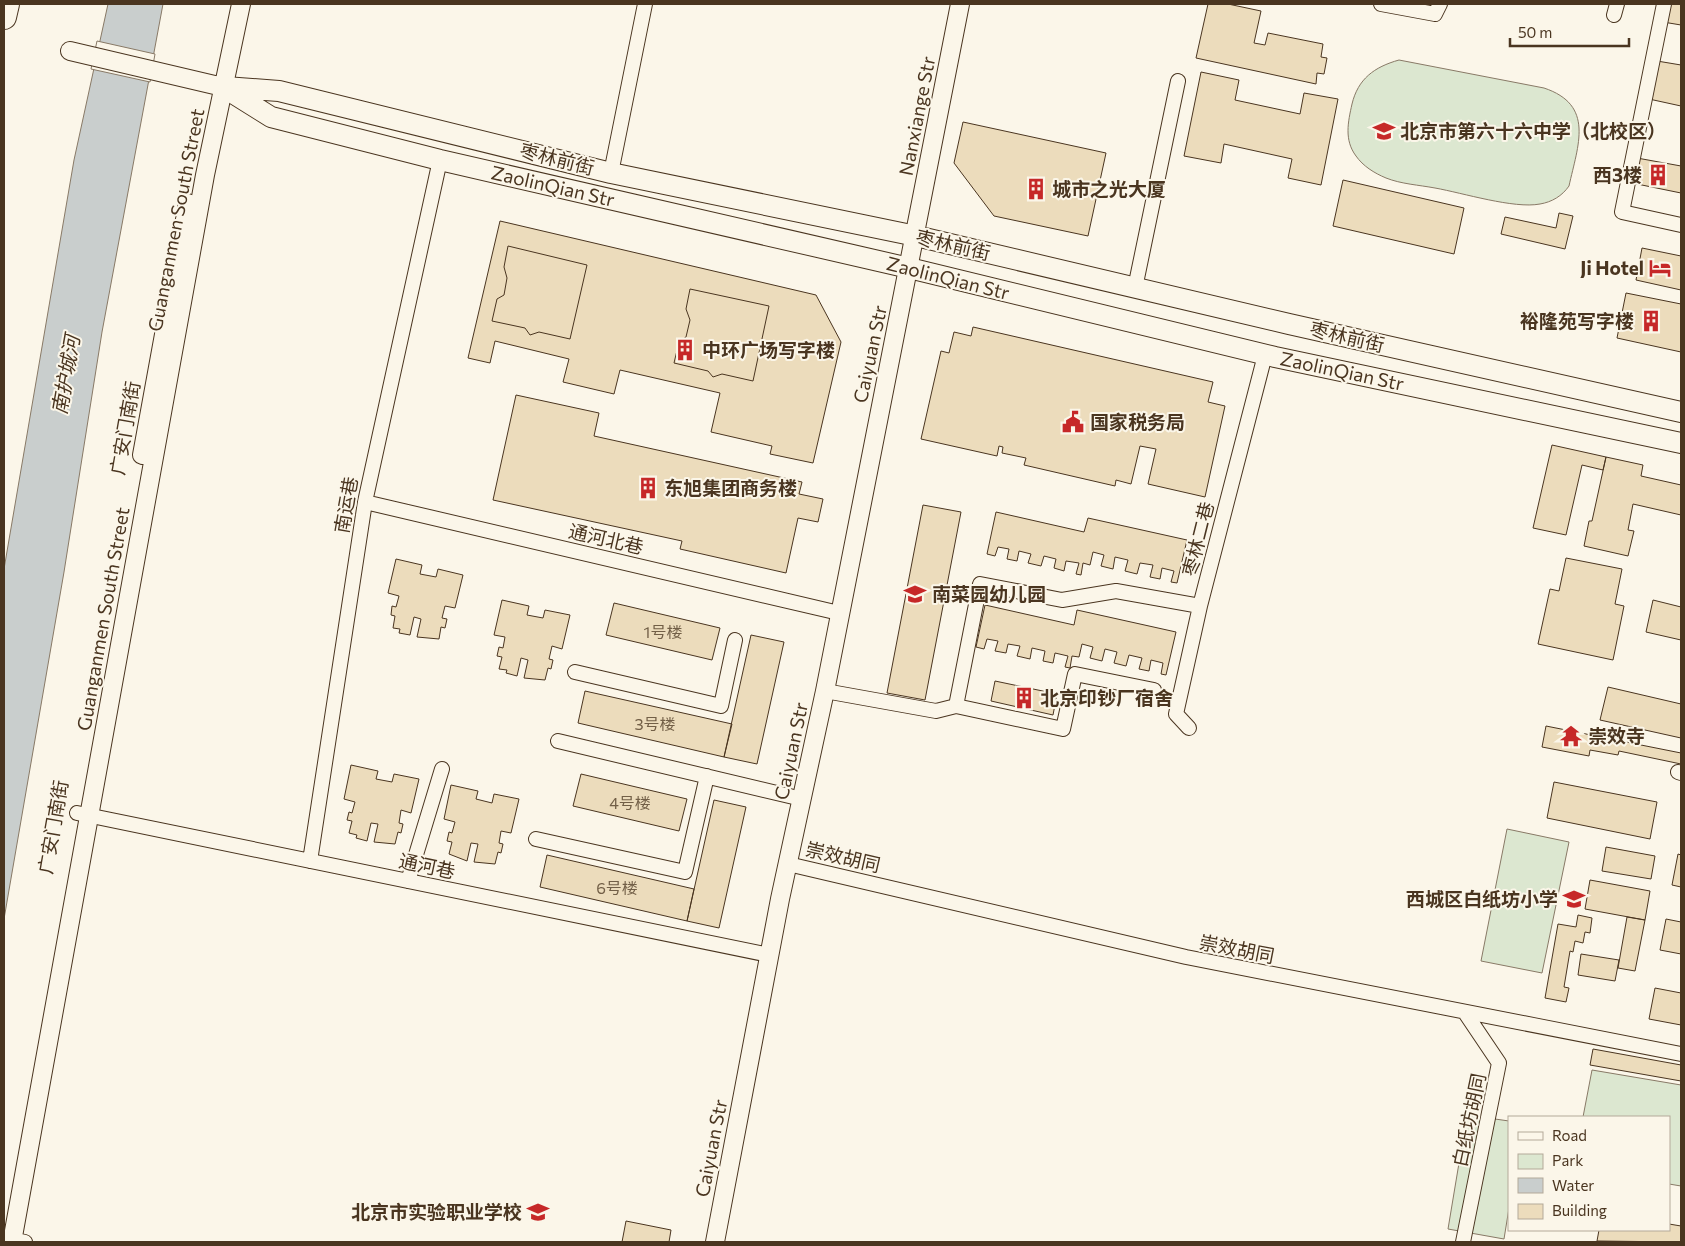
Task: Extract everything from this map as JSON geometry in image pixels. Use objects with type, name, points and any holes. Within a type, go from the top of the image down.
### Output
[{"type":"highway","points":[[4,17],[7,4]]},
{"type":"main road","name":"ZaolinQian Str","points":[[218,86],[271,117],[440,160],[910,268],[1265,355],[1681,443]]},
{"type":"main road","name":"枣林前街","points":[[218,86],[279,91],[611,173],[916,236],[1135,288],[1681,412]]},
{"type":"street","points":[[70,51],[218,86],[228,4]]},
{"type":"street","name":"Guanganmen South Street","points":[[13,1240],[82,814],[218,86],[241,4]]},
{"type":"street","points":[[611,173],[645,4]]},
{"type":"street","name":"Nanxiange Str","points":[[910,268],[960,4]]},
{"type":"street","points":[[1381,4],[1435,14],[1440,4]]},
{"type":"street","points":[[1664,4],[1622,212],[1681,225]]},
{"type":"street","points":[[1135,288],[1178,81]]},
{"type":"street","name":"南运巷","points":[[310,861],[365,502],[440,160]]},
{"type":"street","name":"Caiyuan Str","points":[[715,1242],[769,955],[825,691],[839,613],[910,268]]},
{"type":"street","name":"枣林二巷","points":[[1189,728],[1176,714],[1200,606],[1265,355]]},
{"type":"street","name":"通河北巷","points":[[365,502],[839,613]]},
{"type":"street","points":[[956,706],[980,584],[1062,600],[1116,591],[1200,606]]},
{"type":"street","points":[[575,672],[721,706],[735,640]]},
{"type":"street","points":[[825,691],[936,712],[956,706],[1063,729],[1075,674],[1154,690]]},
{"type":"street","points":[[558,741],[802,799]]},
{"type":"street","points":[[408,881],[442,769]]},
{"type":"street","points":[[536,839],[685,872],[707,776]]},
{"type":"street","name":"通河巷","points":[[82,814],[769,955]]},
{"type":"street","name":"广安门南街","points":[[4,1215],[82,814]]},
{"type":"street","name":"崇效胡同","points":[[788,864],[1186,958],[1466,1014],[1681,1054]]},
{"type":"street","name":"白纸坊胡同","points":[[1465,1242],[1499,1063],[1466,1014]]},
{"type":"green space","points":[[1399,60],[1544,88],[1560,95],[1571,105],[1577,116],[1579,128],[1576,156],[1569,186],[1566,190],[1549,202],[1529,205],[1517,204],[1398,182],[1369,169],[1352,150],[1348,137],[1348,124],[1352,104],[1358,88],[1368,75],[1382,66]]},
{"type":"green space","points":[[1507,829],[1569,842],[1542,973],[1481,961]]},
{"type":"green space","points":[[1592,1070],[1681,1085],[1681,1186],[1670,1184],[1670,1116],[1583,1116]]},
{"type":"green space","points":[[1467,1115],[1508,1121],[1508,1214],[1504,1239],[1448,1229]]},
{"type":"water","name":"南护城河","points":[[108,4],[163,4],[102,332],[64,572],[4,919],[4,569],[74,160]]},
{"type":"pier","points":[[97,41],[155,54],[150,82],[91,69]]},
{"type":"building","points":[[1208,4],[1228,4],[1261,11],[1254,43],[1265,45],[1268,33],[1323,44],[1321,57],[1327,58],[1324,74],[1317,73],[1316,84],[1196,58]]},
{"type":"building","points":[[1667,4],[1681,4],[1681,25],[1663,22]]},
{"type":"building","points":[[1657,61],[1681,65],[1681,106],[1649,99]]},
{"type":"building","points":[[1201,72],[1239,80],[1235,100],[1300,114],[1304,93],[1338,99],[1321,185],[1288,178],[1292,159],[1224,144],[1221,163],[1184,156]]},
{"type":"building","name":"城市之光大厦","points":[[963,122],[1106,153],[1088,236],[994,216],[954,163]]},
{"type":"building","name":"西3楼","points":[[1637,158],[1681,166],[1681,193],[1632,183]]},
{"type":"building","points":[[1343,180],[1464,208],[1454,254],[1333,226]]},
{"type":"building","points":[[1559,213],[1573,216],[1565,249],[1501,234],[1505,217],[1556,228]]},
{"type":"building","name":"中环广场写字楼","points":[[500,221],[816,295],[841,342],[813,463],[770,454],[772,446],[711,432],[720,393],[620,370],[614,394],[563,382],[569,359],[495,341],[490,363],[468,358]]},
{"type":"building","points":[[508,246],[587,265],[570,339],[539,332],[530,335],[525,328],[492,321],[497,299],[504,295],[507,278],[504,267]]},
{"type":"building","name":"Ji Hotel","points":[[1642,248],[1681,256],[1681,290],[1636,280]]},
{"type":"building","points":[[690,289],[769,306],[753,381],[722,374],[713,377],[708,371],[674,363],[679,342],[686,337],[690,320],[686,309]]},
{"type":"building","name":"裕隆苑写字楼","points":[[1626,293],[1681,304],[1681,352],[1617,338]]},
{"type":"building","name":"国家税务局","points":[[973,327],[1213,382],[1208,402],[1225,406],[1205,497],[1148,484],[1156,449],[1140,446],[1131,484],[1116,480],[1115,486],[1024,465],[1026,458],[1002,453],[1003,447],[999,446],[997,456],[921,439],[941,351],[949,353],[954,332],[971,336]]},
{"type":"building","name":"东旭集团商务楼","points":[[516,395],[599,413],[594,436],[802,482],[799,494],[823,499],[818,522],[798,518],[786,573],[680,549],[682,541],[493,500]]},
{"type":"building","points":[[1552,445],[1606,457],[1603,470],[1582,465],[1566,535],[1533,528]]},
{"type":"building","points":[[1606,457],[1643,465],[1641,476],[1681,485],[1681,515],[1633,504],[1628,530],[1634,531],[1628,556],[1584,546],[1589,521],[1592,521]]},
{"type":"building","points":[[923,505],[961,512],[925,700],[887,693]]},
{"type":"building","points":[[996,512],[1084,532],[1088,518],[1187,540],[1177,583],[1171,582],[1174,571],[1162,568],[1160,579],[1150,577],[1153,565],[1140,563],[1137,574],[1125,571],[1128,560],[1115,557],[1113,569],[1101,566],[1104,555],[1093,552],[1090,565],[1083,563],[1081,575],[1076,574],[1079,563],[1066,561],[1064,571],[1054,568],[1056,559],[1044,556],[1041,566],[1028,563],[1031,554],[1019,551],[1017,561],[1007,559],[1009,549],[998,547],[995,556],[987,554]]},
{"type":"building","points":[[1566,558],[1622,569],[1615,604],[1624,606],[1613,660],[1538,644],[1550,589],[1559,591]]},
{"type":"building","points":[[396,559],[422,565],[420,574],[436,577],[438,569],[463,575],[455,608],[445,606],[442,618],[447,619],[445,628],[441,627],[439,639],[417,637],[421,619],[414,617],[410,635],[399,633],[400,629],[393,628],[395,616],[391,615],[392,606],[396,607],[399,596],[388,593]]},
{"type":"building","points":[[502,600],[529,606],[527,615],[543,618],[545,610],[570,615],[562,649],[552,646],[549,659],[553,660],[551,669],[548,668],[545,680],[524,678],[528,660],[521,658],[517,676],[506,673],[507,670],[499,669],[502,657],[497,656],[499,647],[503,648],[505,637],[494,635]]},
{"type":"building","points":[[1653,600],[1681,607],[1681,640],[1646,632]]},
{"type":"building","points":[[614,603],[720,628],[712,660],[606,635]]},
{"type":"building","points":[[985,605],[1074,625],[1077,610],[1176,632],[1166,675],[1161,674],[1163,663],[1151,660],[1149,671],[1139,669],[1142,658],[1129,655],[1126,666],[1114,663],[1117,652],[1105,649],[1102,661],[1090,658],[1093,647],[1082,644],[1079,657],[1072,656],[1070,668],[1065,667],[1068,656],[1055,653],[1053,663],[1043,661],[1045,651],[1032,648],[1030,659],[1017,656],[1020,646],[1008,644],[1006,653],[995,651],[998,641],[987,639],[984,649],[976,647]]},
{"type":"building","points":[[751,635],[784,642],[757,764],[724,757]]},
{"type":"building","name":"北京印钞厂宿舍","points":[[995,681],[1057,694],[1053,715],[991,701]]},
{"type":"building","points":[[1608,687],[1681,704],[1681,738],[1600,720]]},
{"type":"building","points":[[585,691],[732,724],[724,757],[578,723]]},
{"type":"building","name":"崇效寺","points":[[1546,726],[1681,753],[1681,764],[1619,751],[1618,755],[1590,750],[1589,756],[1542,747]]},
{"type":"building","points":[[351,765],[378,771],[376,779],[392,782],[394,774],[419,779],[411,813],[401,810],[399,823],[403,824],[401,833],[398,832],[395,844],[374,842],[378,824],[371,823],[367,841],[356,838],[357,835],[349,833],[352,821],[347,820],[349,812],[352,813],[355,802],[344,799]]},
{"type":"building","points":[[581,774],[687,799],[679,831],[573,806]]},
{"type":"building","points":[[1554,782],[1657,802],[1650,839],[1547,818]]},
{"type":"building","points":[[451,785],[478,791],[476,799],[492,803],[494,794],[519,799],[511,833],[501,831],[499,843],[503,844],[501,853],[498,852],[495,864],[474,862],[478,844],[471,843],[467,861],[449,854],[452,842],[447,841],[449,832],[452,833],[455,822],[444,819]]},
{"type":"building","points":[[714,800],[746,807],[719,928],[687,921]]},
{"type":"building","points":[[1606,847],[1655,856],[1651,879],[1602,871]]},
{"type":"building","points":[[1678,854],[1681,855],[1681,887],[1672,885]]},
{"type":"building","points":[[547,855],[694,889],[687,921],[540,887]]},
{"type":"building","points":[[1590,880],[1650,891],[1645,920],[1585,909]]},
{"type":"building","points":[[1578,915],[1592,918],[1590,933],[1585,932],[1583,943],[1575,941],[1573,952],[1570,951],[1564,987],[1569,988],[1566,1002],[1545,998],[1558,924],[1576,927]]},
{"type":"building","points":[[1627,917],[1645,920],[1635,971],[1618,968]]},
{"type":"building","points":[[1666,919],[1681,922],[1681,954],[1660,950]]},
{"type":"building","points":[[1581,954],[1619,960],[1615,981],[1578,975]]},
{"type":"building","points":[[1655,988],[1681,993],[1681,1025],[1649,1019]]},
{"type":"building","points":[[1593,1049],[1681,1065],[1681,1081],[1590,1065]]},
{"type":"building","points":[[626,1221],[671,1230],[669,1242],[622,1242]]},
{"type":"building","points":[[1670,1224],[1681,1226],[1681,1242],[1597,1241],[1599,1231],[1670,1231]]},
{"type":"place","name":"北京市第六十六中学（北校区）","points":[[1384,131]]},
{"type":"place","name":"西3楼","points":[[1658,175]]},
{"type":"place","name":"城市之光大厦","points":[[1036,189]]},
{"type":"place","name":"Ji Hotel","points":[[1660,268]]},
{"type":"place","name":"裕隆苑写字楼","points":[[1651,321]]},
{"type":"place","name":"中环广场写字楼","points":[[685,350]]},
{"type":"place","name":"国家税务局","points":[[1073,422]]},
{"type":"place","name":"东旭集团商务楼","points":[[648,488]]},
{"type":"place","name":"南菜园幼儿园","points":[[915,594]]},
{"type":"place","name":"北京印钞厂宿舍","points":[[1024,698]]},
{"type":"place","name":"崇效寺","points":[[1571,736]]},
{"type":"place","name":"西城区白纸坊小学","points":[[1574,899]]},
{"type":"place","name":"北京市实验职业学校","points":[[538,1212]]}]
